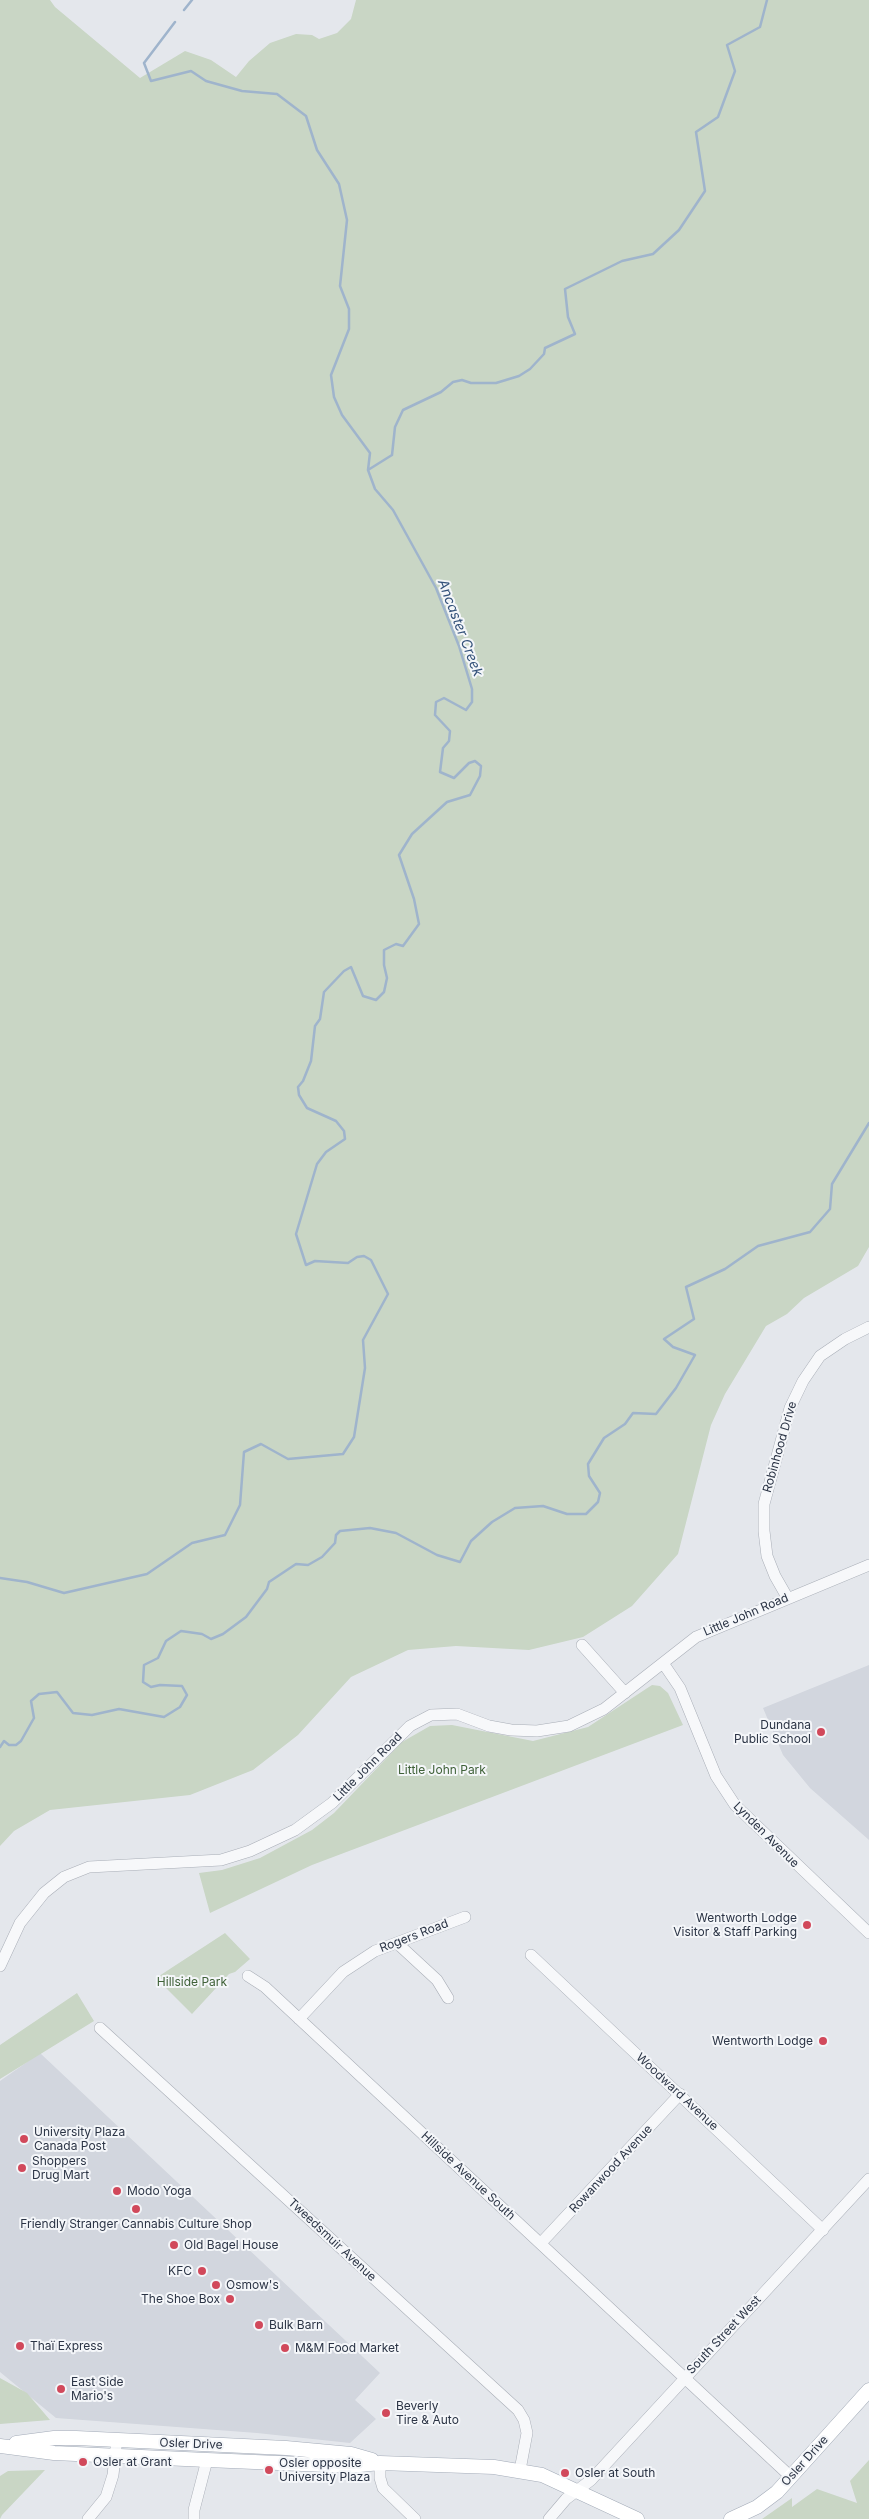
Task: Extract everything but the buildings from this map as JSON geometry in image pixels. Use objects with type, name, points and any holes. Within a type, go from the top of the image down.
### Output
[{"type":"main road","name":"Osler Drive","points":[[731,2519],[757,2507],[777,2492],[869,2390]]},
{"type":"main road","name":"Osler Drive","points":[[0,2446],[54,2438],[116,2440],[313,2450],[351,2454],[380,2463]]},
{"type":"main road","name":"Osler Drive","points":[[0,2446],[54,2453],[116,2456],[350,2466],[380,2463],[442,2464],[520,2470],[542,2475],[579,2490],[609,2507],[637,2519]]},
{"type":"street","name":"Robinhood Drive","points":[[788,1598],[775,1576],[767,1556],[764,1513],[766,1494],[790,1408],[803,1381],[820,1356],[845,1339],[869,1327]]},
{"type":"street","name":"Little John Road","points":[[0,1966],[20,1923],[44,1893],[64,1877],[89,1867],[221,1860],[275,1840],[295,1830],[332,1804],[410,1726],[431,1715],[457,1714],[489,1726],[511,1730],[551,1730],[586,1720],[625,1693],[696,1636],[869,1565]]},
{"type":"street","points":[[582,1645],[625,1693]]},
{"type":"street","name":"Lynden Avenue","points":[[663,1663],[680,1688],[716,1776],[735,1805],[869,1933]]},
{"type":"street","name":"Rogers Road","points":[[299,2019],[343,1972],[374,1951],[398,1944],[465,1916]]},
{"type":"street","points":[[398,1944],[437,1980],[448,1998]]},
{"type":"street","name":"Woodward Avenue","points":[[531,1955],[823,2230]]},
{"type":"street","name":"Hillside Avenue South","points":[[248,1976],[265,1987],[792,2477]]},
{"type":"street","name":"Tweedsmuir Avenue","points":[[100,2028],[518,2410],[524,2420],[527,2433],[520,2470]]},
{"type":"street","name":"Rowanwood Avenue","points":[[541,2244],[680,2094]]},
{"type":"street","name":"South Street West","points":[[549,2519],[566,2499],[591,2480],[869,2179]]},
{"type":"street","points":[[88,2519],[106,2497],[111,2484],[116,2456],[116,2440]]},
{"type":"street","points":[[194,2519],[194,2510],[207,2460]]},
{"type":"street","points":[[380,2463],[380,2478],[383,2488],[415,2519]]},
{"type":"shaded area","name":"Dundana Public School","points":[[869,1665],[869,1840],[810,1788],[783,1755],[763,1708]]},
{"type":"shaded area","points":[[40,2053],[380,2373],[355,2400],[376,2419],[350,2443],[257,2433],[56,2418],[0,2372],[0,2081]]},
{"type":"green space","points":[[0,0],[50,0],[55,7],[140,78],[185,51],[211,60],[236,77],[249,61],[270,43],[296,34],[312,35],[319,39],[337,33],[351,19],[356,0],[869,0],[869,1247],[858,1266],[804,1298],[787,1314],[766,1326],[725,1394],[711,1425],[678,1554],[632,1606],[583,1637],[529,1650],[456,1646],[408,1650],[351,1677],[298,1735],[253,1770],[190,1795],[50,1810],[14,1831],[0,1846]]},
{"type":"green space","name":"Little John Park","points":[[652,1685],[660,1686],[668,1693],[683,1725],[312,1865],[210,1913],[199,1873],[222,1870],[260,1858],[312,1830],[334,1813],[402,1742],[430,1726],[452,1725],[533,1741],[588,1727]]},
{"type":"green space","name":"Hillside Park","points":[[225,1933],[250,1959],[235,1972],[229,1974],[192,2014],[156,1978]]},
{"type":"green space","points":[[77,1993],[94,2021],[0,2079],[0,2045]]},
{"type":"green space","points":[[0,2378],[27,2393],[50,2420],[0,2424]]},
{"type":"green space","points":[[869,2460],[869,2519],[762,2519],[792,2498],[792,2507],[817,2489],[857,2503],[850,2481]]},
{"type":"green space","points":[[45,2470],[0,2519],[0,2476],[8,2471]]},
{"type":"waterway","points":[[184,10],[192,0]]},
{"type":"waterway","name":"Ancaster Creek","points":[[368,470],[392,455],[395,427],[403,410],[441,392],[453,382],[462,380],[471,383],[496,383],[519,376],[530,369],[544,354],[545,348],[575,334],[568,317],[565,289],[622,261],[653,254],[679,230],[705,191],[696,132],[718,117],[735,71],[727,45],[760,27],[767,0]]},
{"type":"waterway","name":"Ancaster Creek","points":[[0,1578],[27,1582],[64,1593],[147,1574],[192,1543],[225,1535],[240,1505],[244,1452],[261,1444],[288,1459],[343,1454],[354,1437],[365,1368],[363,1340],[388,1294],[371,1260],[364,1256],[357,1257],[348,1263],[315,1261],[306,1265],[296,1234],[317,1164],[326,1152],[345,1139],[344,1131],[336,1121],[307,1108],[299,1095],[298,1087],[303,1081],[311,1061],[315,1026],[320,1019],[324,992],[344,971],[351,967],[363,996],[376,1000],[384,992],[387,978],[384,965],[384,950],[396,944],[403,946],[419,924],[414,899],[399,855],[412,834],[447,802],[470,795],[480,776],[481,766],[475,761],[469,763],[454,778],[440,772],[443,748],[449,741],[450,731],[435,715],[436,702],[444,698],[466,710],[472,702],[472,689],[459,646],[436,588],[393,510],[375,489],[368,470],[370,453],[342,415],[334,397],[331,375],[349,329],[349,309],[340,286],[347,220],[339,184],[317,150],[306,116],[277,94],[242,91],[206,81],[191,71],[151,81],[144,63],[175,22]]},
{"type":"waterway","points":[[0,1747],[4,1741],[9,1745],[16,1745],[21,1741],[34,1718],[31,1701],[39,1694],[57,1692],[73,1713],[92,1715],[119,1709],[164,1717],[180,1707],[187,1695],[182,1686],[160,1685],[151,1687],[143,1682],[144,1665],[158,1658],[166,1641],[181,1631],[202,1634],[211,1639],[223,1634],[246,1617],[267,1589],[269,1582],[296,1564],[308,1565],[322,1557],[335,1543],[336,1535],[340,1531],[370,1528],[396,1533],[437,1555],[460,1562],[471,1541],[492,1522],[515,1508],[543,1506],[567,1514],[586,1514],[598,1502],[600,1493],[589,1476],[588,1464],[604,1438],[625,1424],[633,1413],[656,1414],[676,1388],[695,1355],[673,1347],[664,1339],[694,1319],[686,1287],[725,1269],[758,1246],[810,1232],[830,1209],[832,1184],[869,1123]]},
{"type":"place","name":"Dundana Public School","points":[[821,1732]]},
{"type":"place","name":"Wentworth Lodge Visitor & Staff Parking","points":[[807,1925]]},
{"type":"place","name":"Wentworth Lodge","points":[[823,2041]]},
{"type":"place","name":"University Plaza Canada Post","points":[[24,2139]]},
{"type":"place","name":"Shoppers Drug Mart","points":[[22,2168]]},
{"type":"place","name":"Modo Yoga","points":[[117,2191]]},
{"type":"place","name":"Friendly Stranger Cannabis Culture Shop","points":[[136,2209]]},
{"type":"place","name":"Old Bagel House","points":[[174,2245]]},
{"type":"place","name":"KFC","points":[[202,2271]]},
{"type":"place","name":"Osmow's","points":[[216,2285]]},
{"type":"place","name":"The Shoe Box","points":[[230,2299]]},
{"type":"place","name":"Bulk Barn","points":[[259,2325]]},
{"type":"place","name":"Thaï Express","points":[[20,2346]]},
{"type":"place","name":"M&M Food Market","points":[[285,2348]]},
{"type":"place","name":"East Side Mario's","points":[[61,2389]]},
{"type":"place","name":"Beverly Tire & Auto","points":[[386,2413]]},
{"type":"place","name":"Osler at Grant","points":[[83,2462]]},
{"type":"place","name":"Osler opposite University Plaza","points":[[269,2470]]},
{"type":"place","name":"Osler at South","points":[[565,2473]]}]
